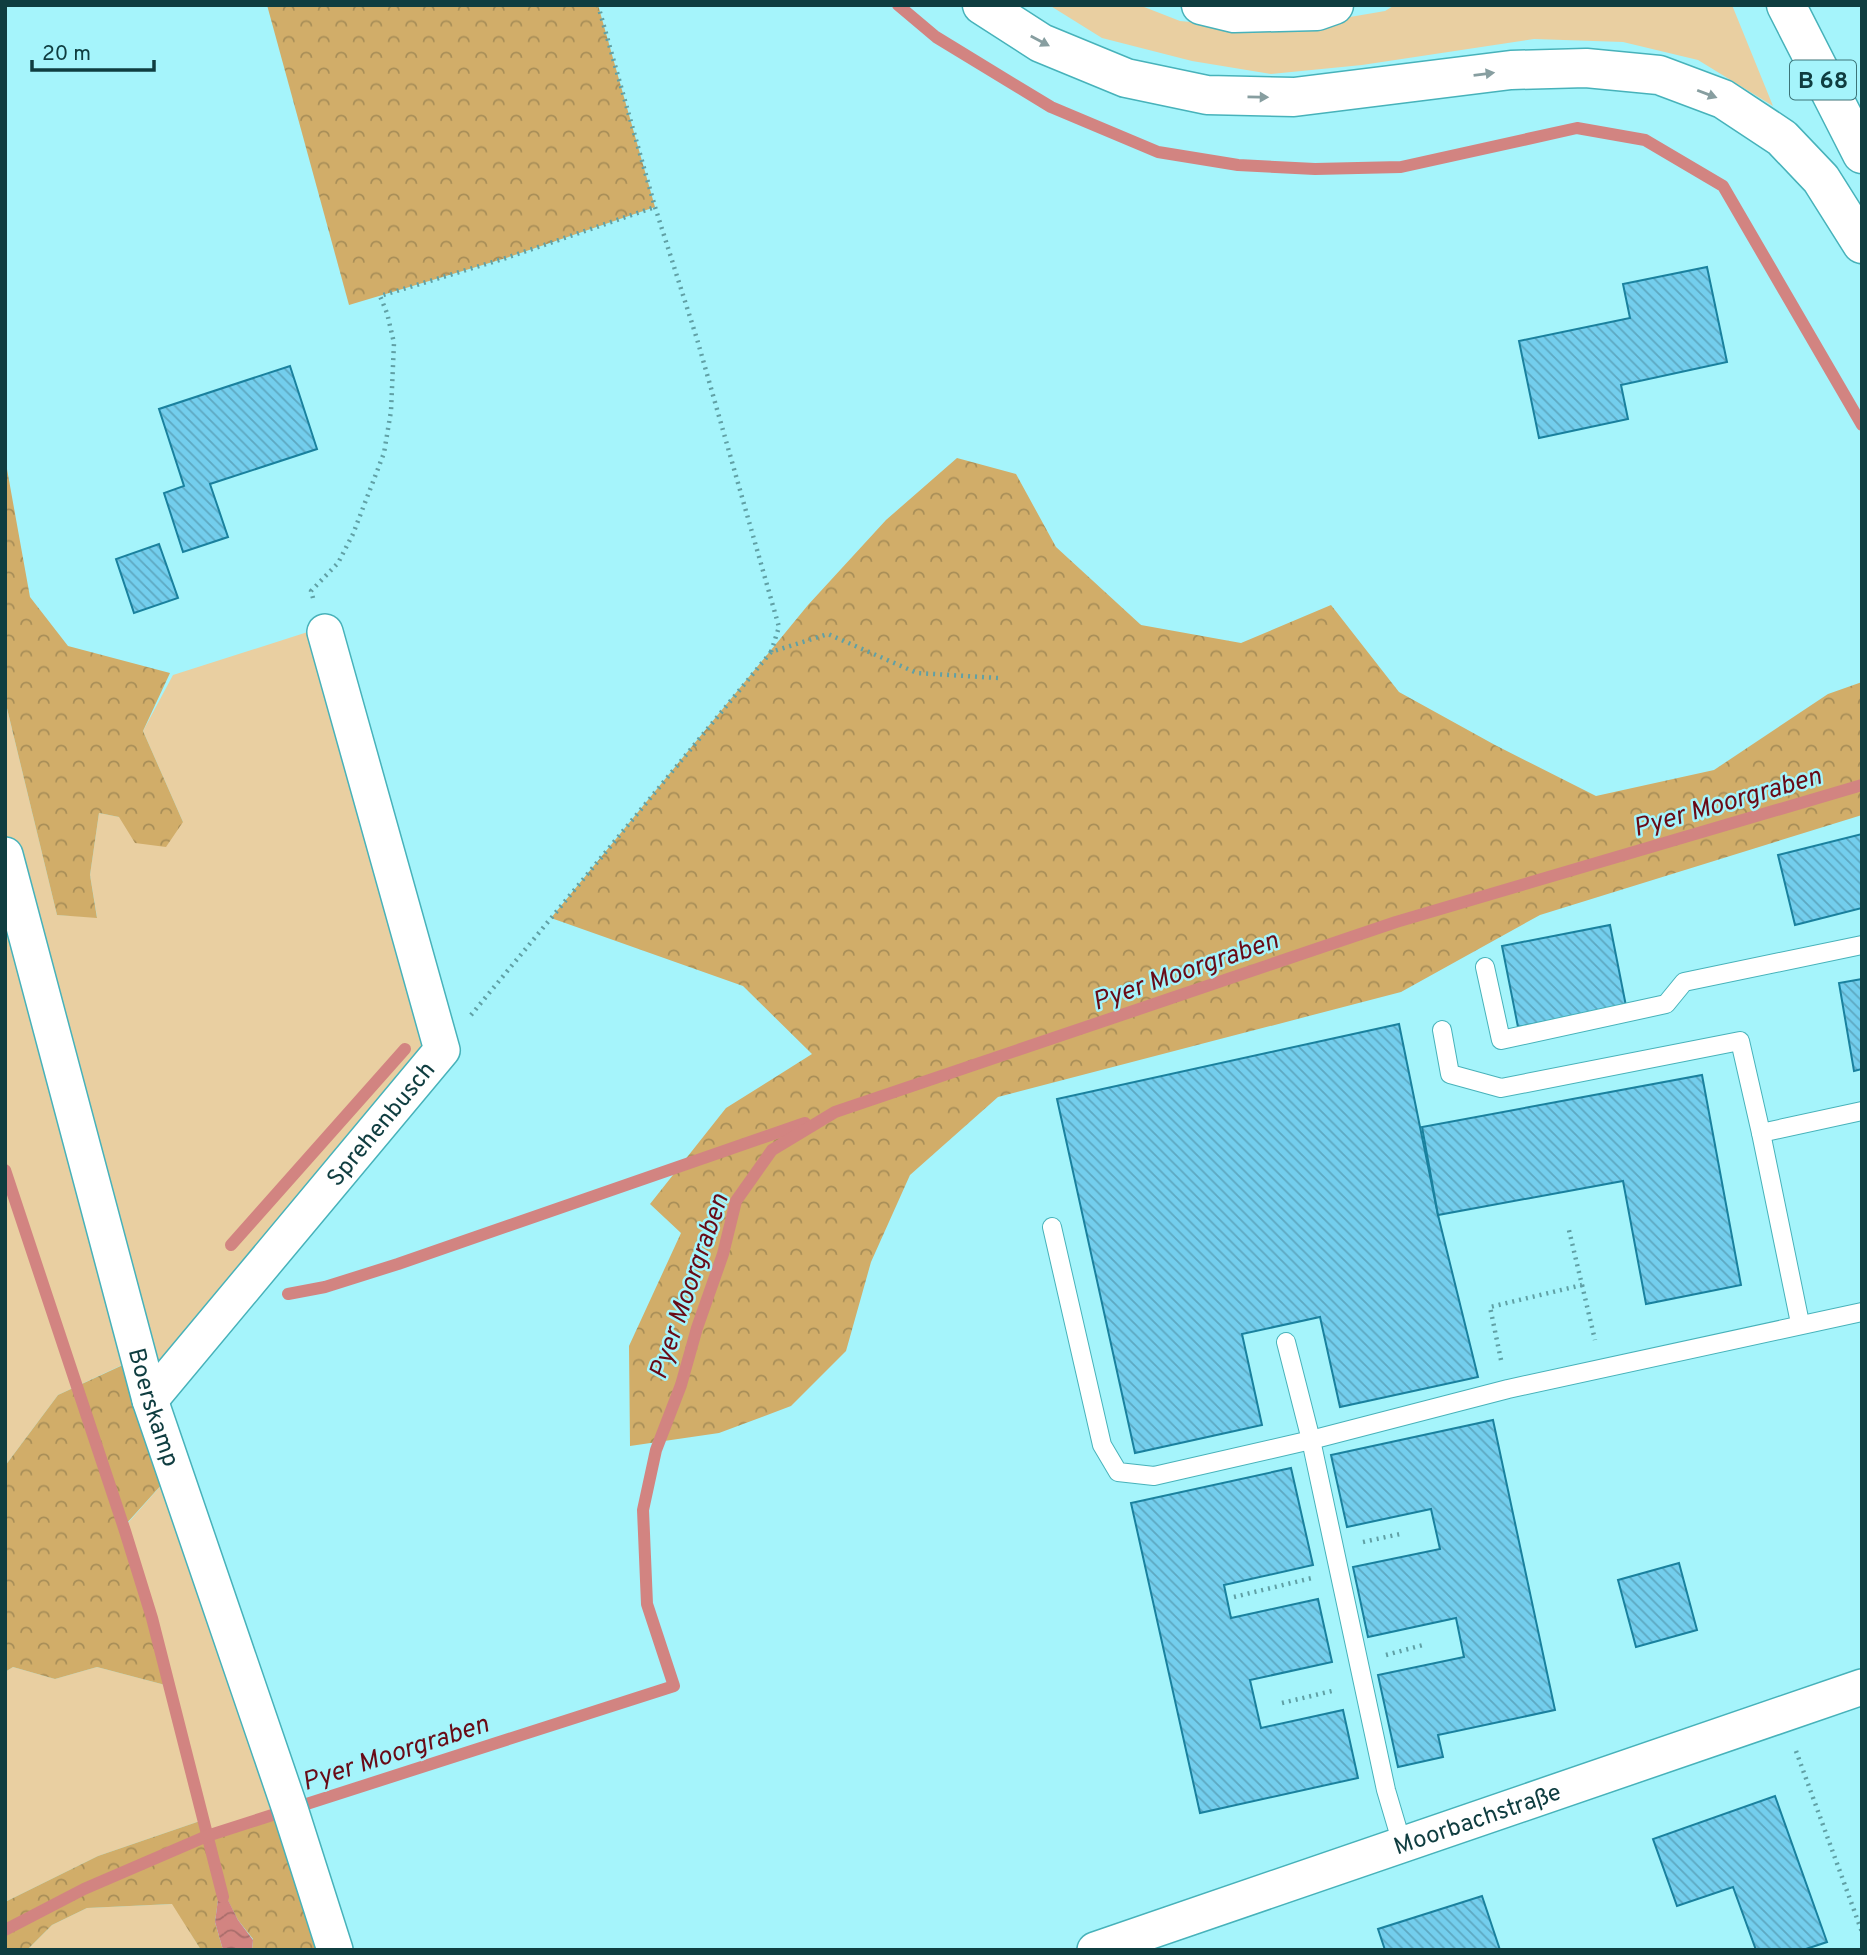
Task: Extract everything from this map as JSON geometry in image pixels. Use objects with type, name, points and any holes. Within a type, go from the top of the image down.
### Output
[{"type":"highway","points":[[982,5],[1041,43],[1126,78],[1207,95],[1294,97],[1511,70],[1586,68],[1659,75],[1723,100],[1782,138],[1821,179],[1862,244]]},
{"type":"highway","points":[[1201,5],[1234,13],[1317,10],[1334,5]]},
{"type":"highway","name":"B 68","points":[[1786,5],[1862,154]]},
{"type":"street","name":"Sprehenbusch","points":[[150,1400],[278,1250],[442,1050],[325,632]]},
{"type":"street","name":"Boerskamp","points":[[5,855],[150,1400],[290,1809],[335,1950]]},
{"type":"street","name":"Moorbachstraße","points":[[1095,1950],[1165,1938],[1402,1844],[1862,1688]]},
{"type":"lane","points":[[1485,967],[1501,1040],[1666,1004],[1684,982],[1862,945]]},
{"type":"lane","points":[[1442,1030],[1450,1073],[1501,1088],[1740,1041],[1800,1324]]},
{"type":"lane","points":[[1761,1133],[1862,1111]]},
{"type":"lane","points":[[1052,1227],[1102,1445],[1118,1472],[1154,1476],[1311,1440],[1508,1389],[1862,1312]]},
{"type":"lane","points":[[1286,1342],[1311,1440],[1385,1790],[1402,1844]]},
{"type":"path","points":[[442,1050],[771,652],[779,627],[598,5]]},
{"type":"path","points":[[325,632],[311,591],[338,563],[353,534],[384,453],[391,411],[394,343],[380,296],[506,258],[655,208]]},
{"type":"path","points":[[771,652],[828,634],[917,673],[998,678]]},
{"type":"path","points":[[1568,1226],[1596,1340]]},
{"type":"path","points":[[1508,1389],[1490,1307],[1582,1285]]},
{"type":"path","points":[[1334,1549],[1400,1534]]},
{"type":"path","points":[[1234,1597],[1339,1571]]},
{"type":"path","points":[[1282,1703],[1363,1684]]},
{"type":"path","points":[[1796,1751],[1862,1932]]},
{"type":"shaded area","points":[[1049,5],[1139,5],[1180,21],[1274,30],[1385,11],[1395,5],[1732,5],[1773,106],[1698,60],[1623,42],[1534,39],[1362,65],[1271,74],[1192,61],[1102,38]]},
{"type":"shaded area","points":[[317,629],[428,1052],[150,1400],[137,1358],[58,1395],[5,1466],[5,700],[57,915],[97,917],[90,875],[99,813],[183,822],[143,731],[173,675]]},
{"type":"shaded area","points":[[173,1472],[290,1809],[207,1836],[203,1820],[98,1856],[5,1902],[5,1672],[13,1667],[55,1679],[97,1667],[169,1686],[126,1525]]},
{"type":"shaded area","points":[[173,1904],[201,1950],[27,1950],[52,1925],[87,1908]]},
{"type":"green space","points":[[267,5],[598,5],[655,207],[506,258],[349,305]]},
{"type":"green space","points":[[5,458],[30,597],[68,646],[170,673],[143,731],[183,822],[166,847],[135,843],[119,817],[99,813],[90,875],[97,918],[57,915],[5,700]]},
{"type":"green space","points":[[957,458],[1016,474],[1056,547],[1141,625],[1241,643],[1331,605],[1399,692],[1596,796],[1714,770],[1828,694],[1862,682],[1862,815],[1540,915],[1401,992],[998,1097],[910,1175],[871,1262],[846,1351],[791,1406],[719,1433],[630,1446],[629,1346],[681,1233],[650,1204],[726,1108],[812,1054],[743,986],[551,918],[808,605],[886,520]]},
{"type":"green space","points":[[138,1358],[173,1472],[126,1524],[125,1531],[169,1686],[97,1667],[55,1679],[13,1667],[5,1672],[5,1466],[58,1395]]},
{"type":"green space","points":[[290,1809],[335,1950],[252,1950],[253,1939],[238,1920],[220,1885],[215,1922],[223,1950],[201,1950],[172,1904],[87,1908],[52,1925],[27,1950],[5,1950],[5,1902],[98,1856],[203,1820],[208,1835]]},
{"type":"water","points":[[220,1884],[238,1920],[253,1940],[252,1950],[223,1950],[215,1922]]},
{"type":"building","points":[[1707,267],[1727,362],[1621,385],[1628,419],[1539,438],[1519,341],[1630,318],[1623,284]]},
{"type":"building","points":[[290,366],[317,449],[210,484],[228,537],[183,552],[164,493],[184,486],[159,409]]},
{"type":"building","points":[[159,544],[178,598],[134,613],[116,559]]},
{"type":"building","points":[[1862,834],[1862,908],[1795,925],[1778,855]]},
{"type":"building","points":[[1610,925],[1626,1006],[1518,1027],[1502,946]]},
{"type":"building","points":[[1862,979],[1862,1069],[1854,1071],[1839,983]]},
{"type":"building","points":[[1399,1024],[1438,1215],[1478,1377],[1340,1407],[1320,1317],[1242,1334],[1262,1425],[1135,1453],[1057,1099]]},
{"type":"building","points":[[1702,1075],[1741,1285],[1646,1304],[1623,1181],[1438,1215],[1422,1127]]},
{"type":"building","points":[[1493,1420],[1555,1710],[1438,1735],[1443,1757],[1398,1767],[1378,1675],[1464,1657],[1456,1618],[1368,1637],[1353,1567],[1440,1549],[1431,1509],[1347,1527],[1331,1455]]},
{"type":"building","points":[[1291,1468],[1313,1565],[1224,1585],[1231,1618],[1318,1599],[1332,1662],[1250,1680],[1261,1728],[1343,1710],[1358,1778],[1200,1813],[1131,1503]]},
{"type":"building","points":[[1679,1563],[1697,1630],[1636,1647],[1618,1580]]},
{"type":"building","points":[[1775,1796],[1827,1942],[1803,1950],[1756,1950],[1733,1887],[1677,1906],[1653,1839]]},
{"type":"building","points":[[1482,1896],[1500,1950],[1385,1950],[1378,1929]]},
{"type":"waterway","points":[[898,5],[936,37],[1051,107],[1158,152],[1238,165],[1315,169],[1401,167],[1577,128],[1645,140],[1723,186],[1862,425]]},
{"type":"waterway","name":"Pyer Moorgraben","points":[[5,1930],[84,1889],[207,1836],[674,1686],[647,1604],[643,1510],[656,1450],[681,1385],[697,1328],[723,1254],[736,1201],[772,1150],[835,1112],[1396,922],[1862,785]]},
{"type":"waterway","points":[[231,1245],[405,1049]]},
{"type":"waterway","points":[[288,1294],[325,1287],[398,1264],[805,1123]]},
{"type":"waterway","points":[[5,1170],[152,1618],[223,1897]]}]
